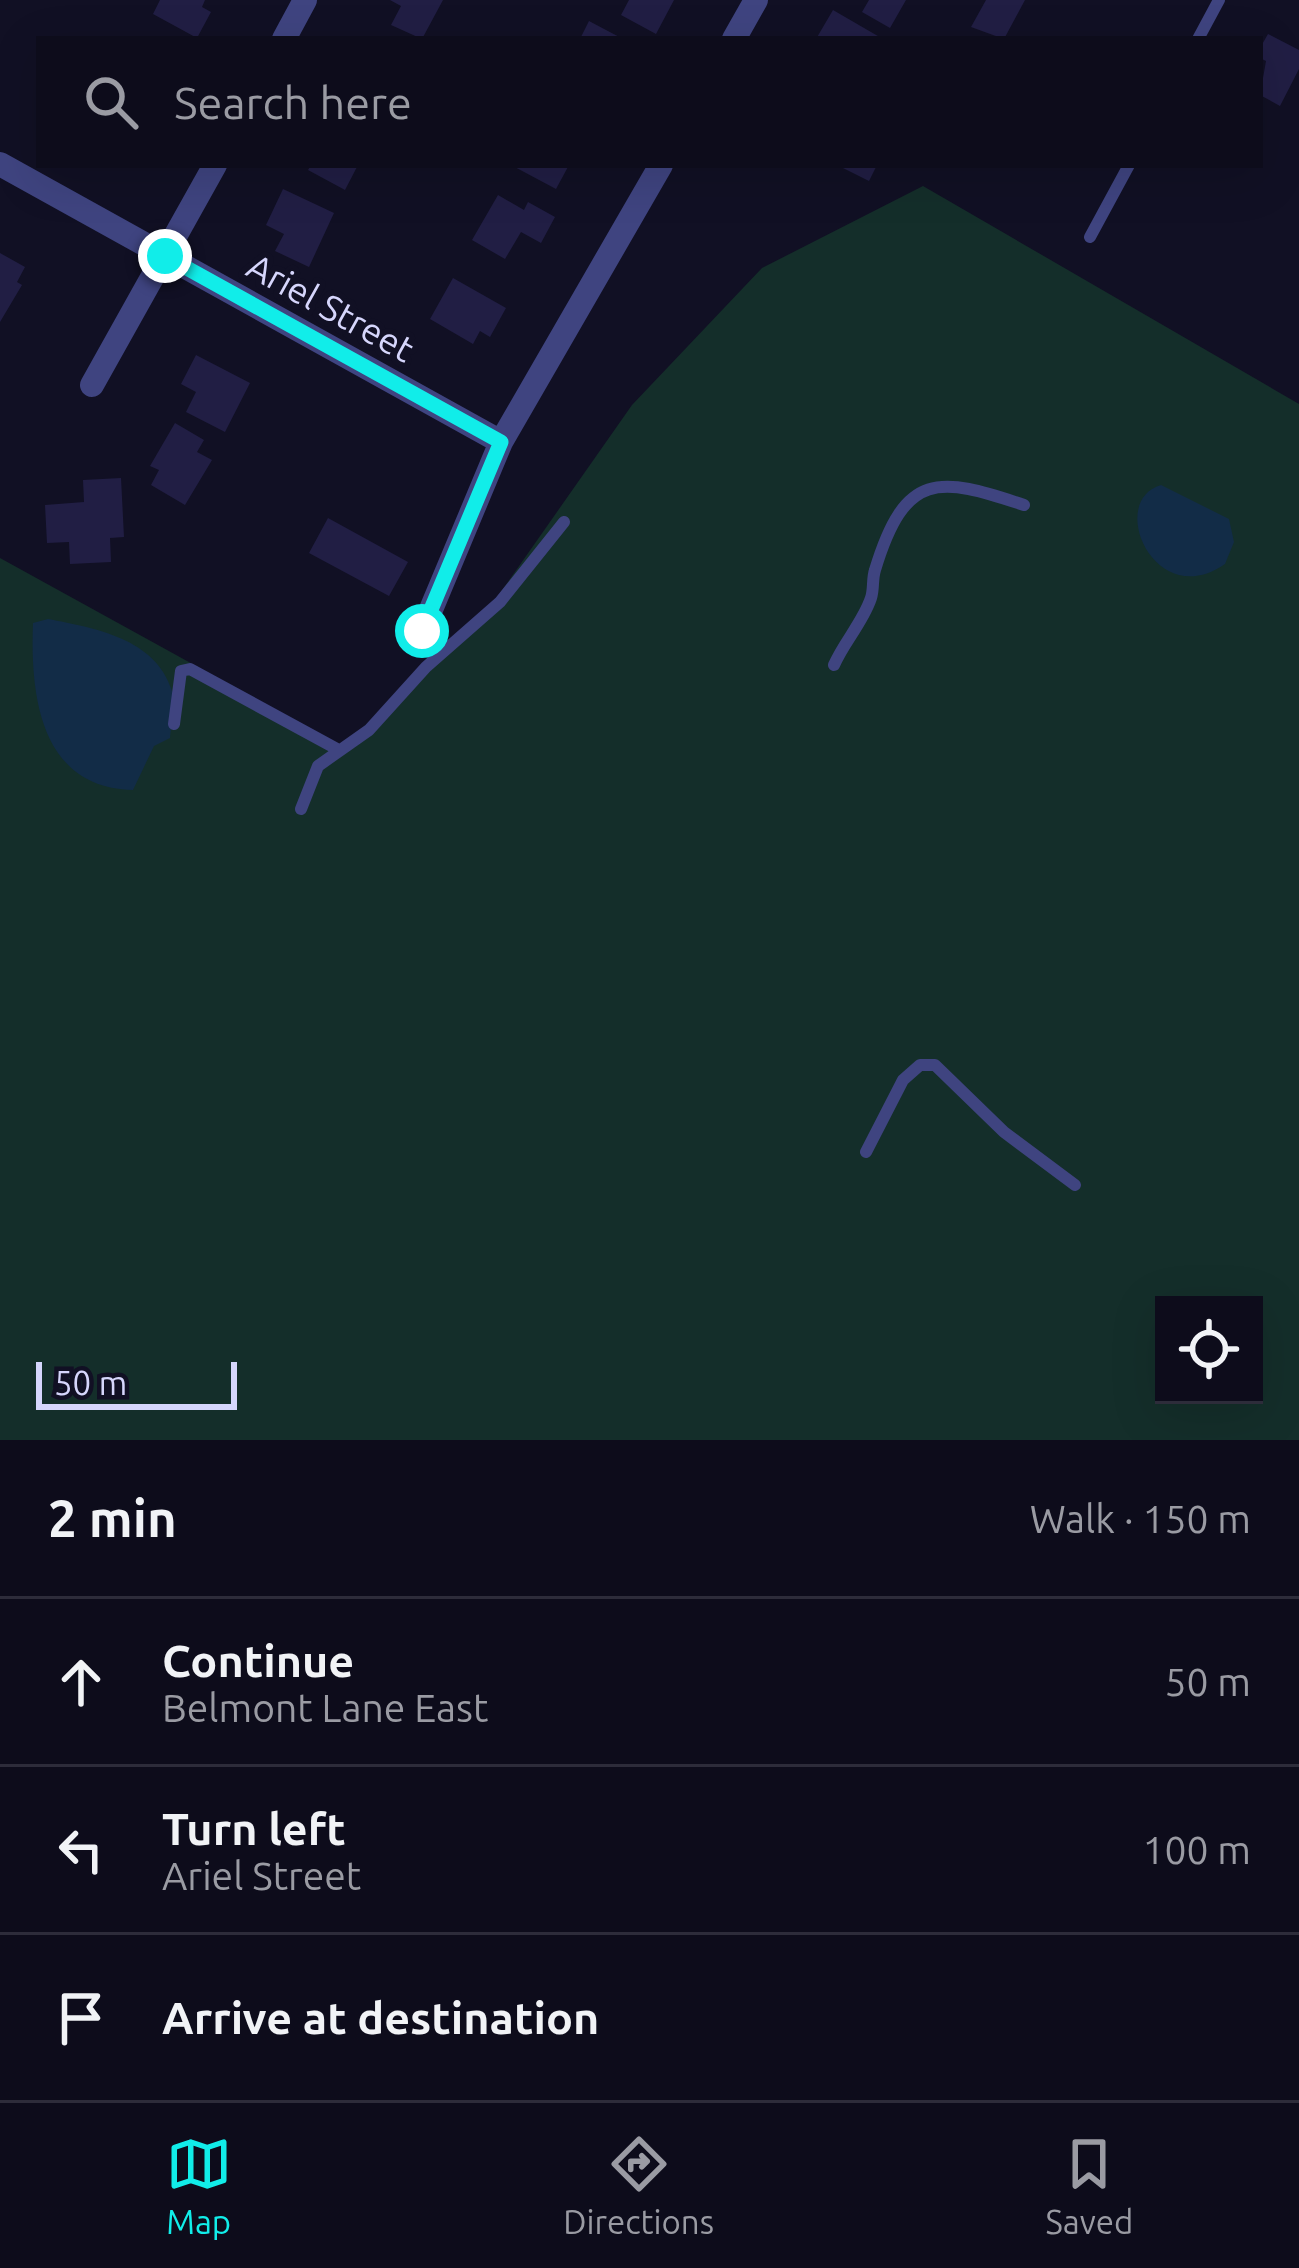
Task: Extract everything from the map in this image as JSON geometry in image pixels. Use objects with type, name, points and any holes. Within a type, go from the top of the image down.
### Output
[{"type":"street","points":[[286,36],[305,0]]},
{"type":"street","points":[[736,36],[756,0]]},
{"type":"street","name":"Ariel Street","points":[[0,164],[501,442]]},
{"type":"street","points":[[92,385],[213,168]]},
{"type":"street","points":[[422,631],[501,442],[659,168]]},
{"type":"lane","points":[[1200,36],[1219,0]]},
{"type":"lane","points":[[1090,237],[1127,168]]},
{"type":"lane","points":[[835,665],[872,597],[888,538],[909,503],[932,484],[952,484],[1024,505]]},
{"type":"lane","points":[[302,809],[318,766],[369,730],[426,667],[500,602],[563,522]]},
{"type":"lane","points":[[174,724],[176,685],[181,671],[190,669],[337,749]]},
{"type":"lane","points":[[866,1152],[903,1080],[920,1065],[935,1065],[1004,1132],[1075,1185]]},
{"type":"green space","points":[[923,186],[1299,404],[1299,1440],[0,1440],[0,558],[343,747],[498,596],[632,405],[762,268]]},
{"type":"water","points":[[1161,485],[1229,519],[1234,542],[1225,564],[1200,575],[1178,575],[1159,565],[1146,549],[1138,511],[1145,495]]},
{"type":"water","points":[[48,619],[121,638],[138,647],[164,673],[173,696],[170,738],[154,746],[133,790],[102,785],[78,773],[47,734],[34,680],[33,623]]},
{"type":"building","points":[[160,0],[205,0],[202,7],[211,12],[198,36],[153,14]]},
{"type":"building","points":[[390,0],[443,0],[424,36],[391,25],[401,6]]},
{"type":"building","points":[[629,0],[674,0],[656,34],[621,15]]},
{"type":"building","points":[[869,0],[906,0],[890,28],[862,12]]},
{"type":"building","points":[[986,0],[1025,0],[1006,36],[971,27]]},
{"type":"building","points":[[833,10],[878,36],[818,36]]},
{"type":"building","points":[[589,21],[617,36],[582,36]]},
{"type":"building","points":[[1268,34],[1299,50],[1299,69],[1280,106],[1263,97],[1263,43]]},
{"type":"building","points":[[309,168],[356,168],[345,190]]},
{"type":"building","points":[[517,168],[567,168],[556,189]]},
{"type":"building","points":[[843,168],[876,168],[869,181]]},
{"type":"building","points":[[283,189],[334,213],[309,267],[275,251],[284,234],[266,225]]},
{"type":"building","points":[[498,195],[524,210],[528,202],[555,217],[541,243],[521,232],[505,259],[472,240]]},
{"type":"building","points":[[0,253],[25,267],[17,282],[22,285],[0,322]]},
{"type":"building","points":[[453,278],[506,308],[490,337],[480,331],[473,344],[430,319]]},
{"type":"building","points":[[196,355],[250,383],[225,432],[186,412],[196,392],[181,384]]},
{"type":"building","points":[[175,423],[204,440],[197,452],[212,460],[185,505],[151,485],[159,470],[150,466]]},
{"type":"building","points":[[121,478],[124,537],[110,538],[111,562],[70,564],[69,542],[47,543],[45,505],[84,502],[83,480]]},
{"type":"building","points":[[328,518],[408,562],[389,596],[309,553]]},
{"type":"route","points":[[165,256],[501,442],[422,631]]}]
